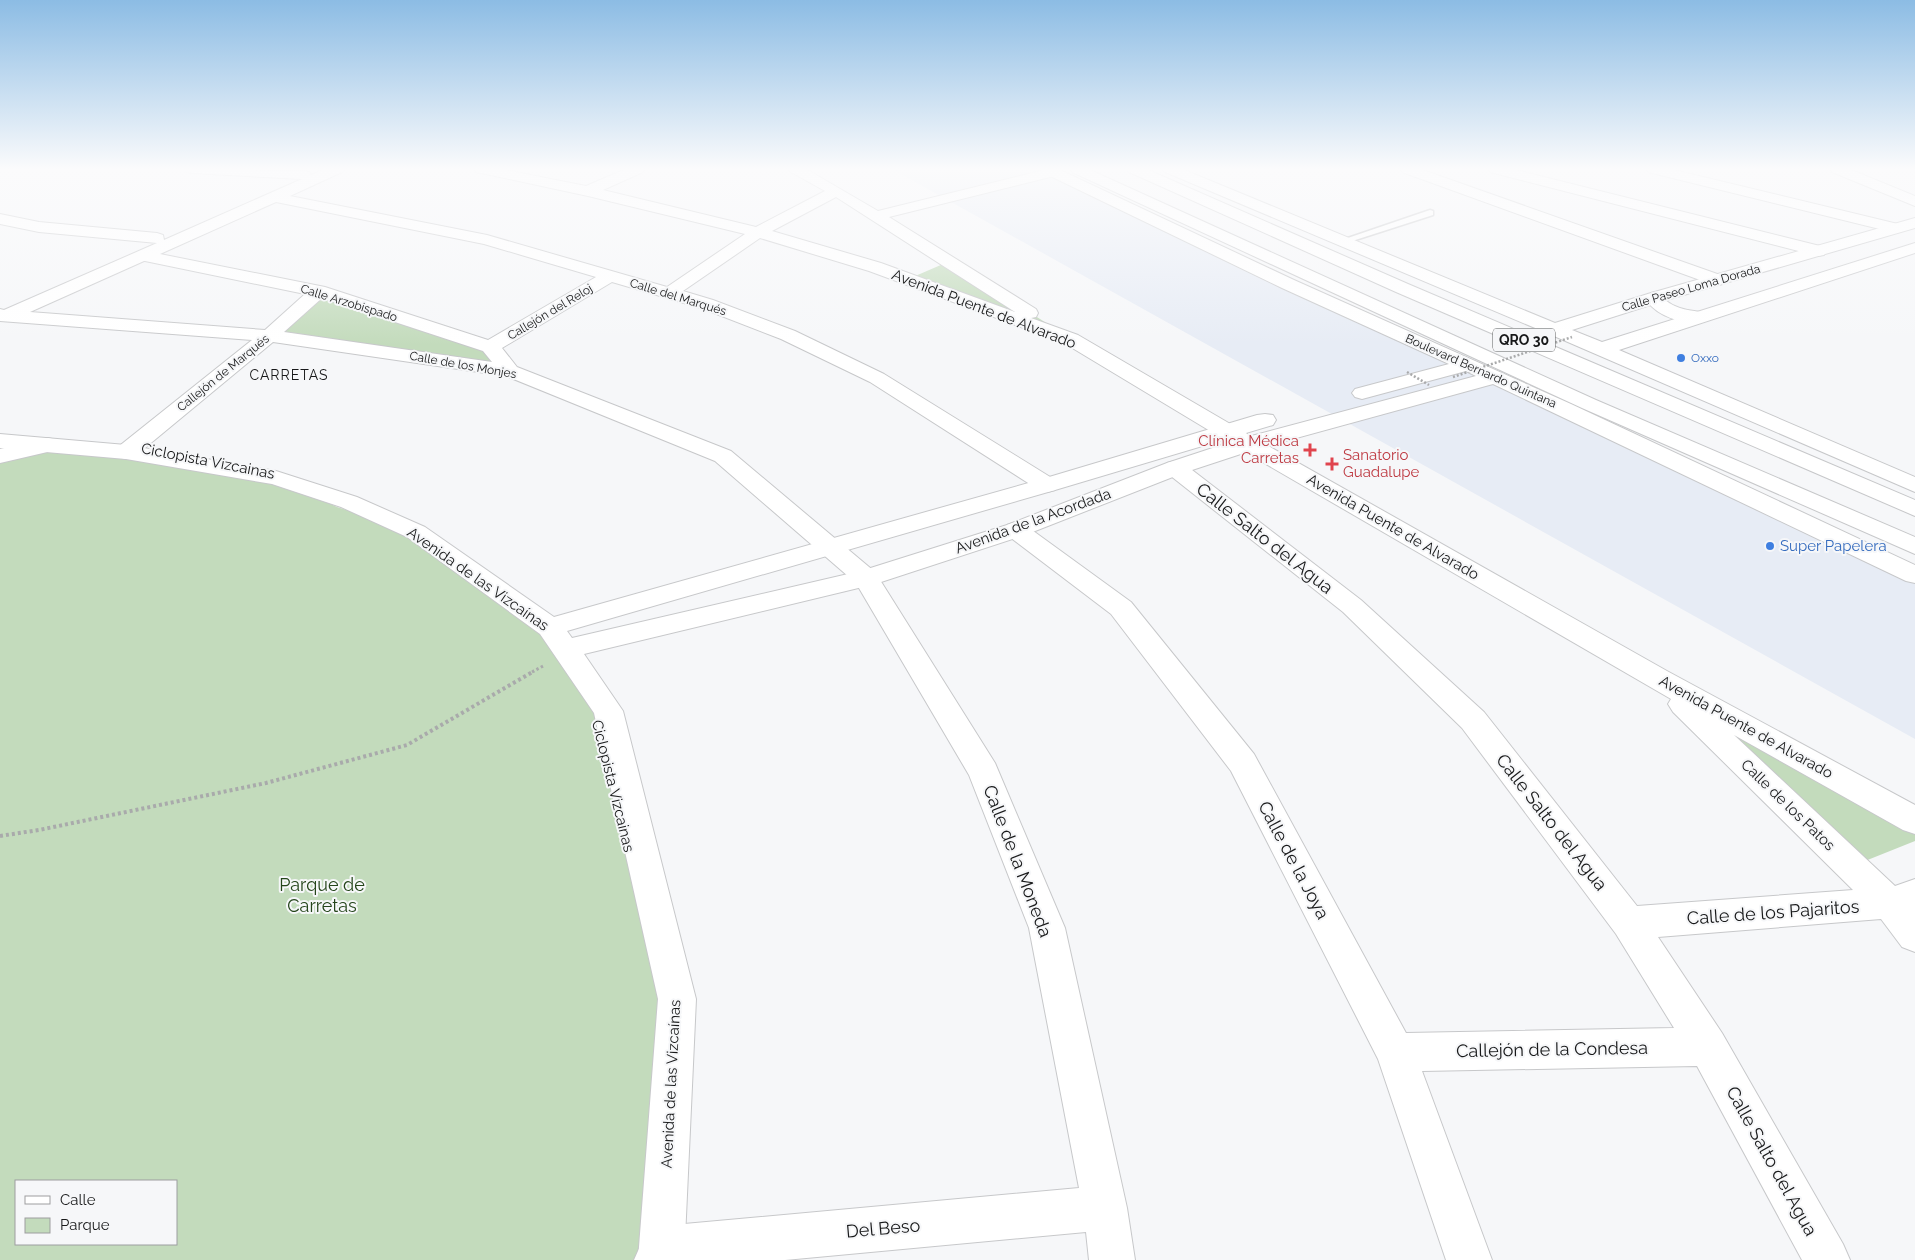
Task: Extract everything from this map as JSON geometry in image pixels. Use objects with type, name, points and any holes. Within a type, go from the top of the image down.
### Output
[{"type":"main road","points":[[49,228],[157,238]]},
{"type":"main road","points":[[2,313],[181,228]]},
{"type":"main road","points":[[2,313],[145,256],[207,228]]},
{"type":"main road","name":"Calle del Marqués","points":[[427,228],[487,240],[707,304],[788,335],[877,378],[1047,485]]},
{"type":"main road","name":"Avenida Puente de Alvarado","points":[[741,228],[875,267],[1071,339],[1237,437],[1657,678],[1915,820]]},
{"type":"main road","points":[[669,293],[766,228]]},
{"type":"main road","points":[[894,228],[1071,339]]},
{"type":"main road","name":"Boulevard Bernardo Quintana","points":[[1173,228],[1460,371],[1495,377],[1915,575]]},
{"type":"main road","name":"Boulevard Bernardo Quintana","points":[[1205,228],[1589,404],[1915,546]]},
{"type":"main road","name":"QRO 30","points":[[1266,228],[1915,509]]},
{"type":"main road","points":[[1287,228],[1402,288]]},
{"type":"main road","points":[[1311,228],[1554,329],[1915,485]]},
{"type":"main road","points":[[1571,228],[1717,280]]},
{"type":"main road","points":[[1727,228],[1818,251]]},
{"type":"main road","name":"Calle Paseo Loma Dorada","points":[[1554,329],[1657,297],[1896,228]]},
{"type":"main road","name":"Calle Paseo Loma Dorada","points":[[1601,350],[1915,248]]},
{"type":"main road","name":"Calle Arzobispado","points":[[145,256],[319,292],[490,347]]},
{"type":"main road","name":"Callejón del Reloj","points":[[490,347],[610,276]]},
{"type":"main road","name":"Callejón de Marqués","points":[[126,452],[269,336],[319,292]]},
{"type":"main road","points":[[1657,297],[1656,300],[1666,309],[1698,317]]},
{"type":"main road","name":"Calle de los Monjes","points":[[2,313],[269,336],[510,371],[724,456],[866,578]]},
{"type":"main road","points":[[490,347],[510,371]]},
{"type":"main road","name":"Avenida de la Acordada","points":[[550,654],[866,578],[1016,530],[1175,468],[1237,437],[1460,371]]},
{"type":"main road","name":"Avenida de la Acordada","points":[[550,654],[830,547],[1047,485],[1237,437],[1495,377]]},
{"type":"main road","name":"Avenida de las Vizcaínas","points":[[0,441],[126,452],[276,478],[349,502],[416,532],[550,654],[608,711],[677,999],[660,1256]]},
{"type":"main road","points":[[0,456],[48,445]]},
{"type":"main road","name":"Calle Salto del Agua","points":[[1175,468],[1352,606],[1473,720],[1629,923],[1708,1047],[1827,1260]]},
{"type":"main road","name":"Calle de la Joya","points":[[1016,530],[1121,608],[1243,763],[1396,1052],[1470,1260]]},
{"type":"main road","name":"Calle de la Moneda","points":[[866,578],[984,772],[1046,928],[1105,1208],[1112,1260]]},
{"type":"main road","name":"Calle de los Patos","points":[[1657,678],[1902,898],[1915,936]]},
{"type":"main road","name":"Calle de los Pajaritos","points":[[1629,923],[1902,898]]},
{"type":"main road","name":"Callejón de la Condesa","points":[[1396,1052],[1708,1047]]},
{"type":"main road","name":"Del Beso","points":[[660,1256],[1105,1208]]},
{"type":"lane","points":[[1343,241],[1384,228]]},
{"type":"path","points":[[1460,371],[1572,336]]},
{"type":"path","points":[[1407,372],[1429,385]]},
{"type":"path","points":[[0,836],[39,830],[266,783],[407,745],[550,654]]},
{"type":"shaded area","points":[[998,228],[1170,228],[1915,575],[1915,739]]},
{"type":"green space","points":[[950,261],[1071,339],[906,280]]},
{"type":"green space","points":[[319,291],[490,347],[510,371],[269,336]]},
{"type":"green space","name":"Parque de Carretas","points":[[48,445],[276,478],[337,507],[416,532],[550,627],[608,711],[677,999],[661,1260],[0,1260],[0,456]]},
{"type":"green space","points":[[1733,733],[1915,830],[1915,841],[1865,861]]},
{"type":"place","name":"Oxxo","points":[[1681,358]]},
{"type":"place","name":"Clínica Médica Carretas","points":[[1310,450]]},
{"type":"place","name":"Sanatorio Guadalupe","points":[[1332,464]]},
{"type":"place","name":"Super Papelera","points":[[1770,546]]},
{"type":"district","name":"CARRETAS","points":[[289,375]]}]
